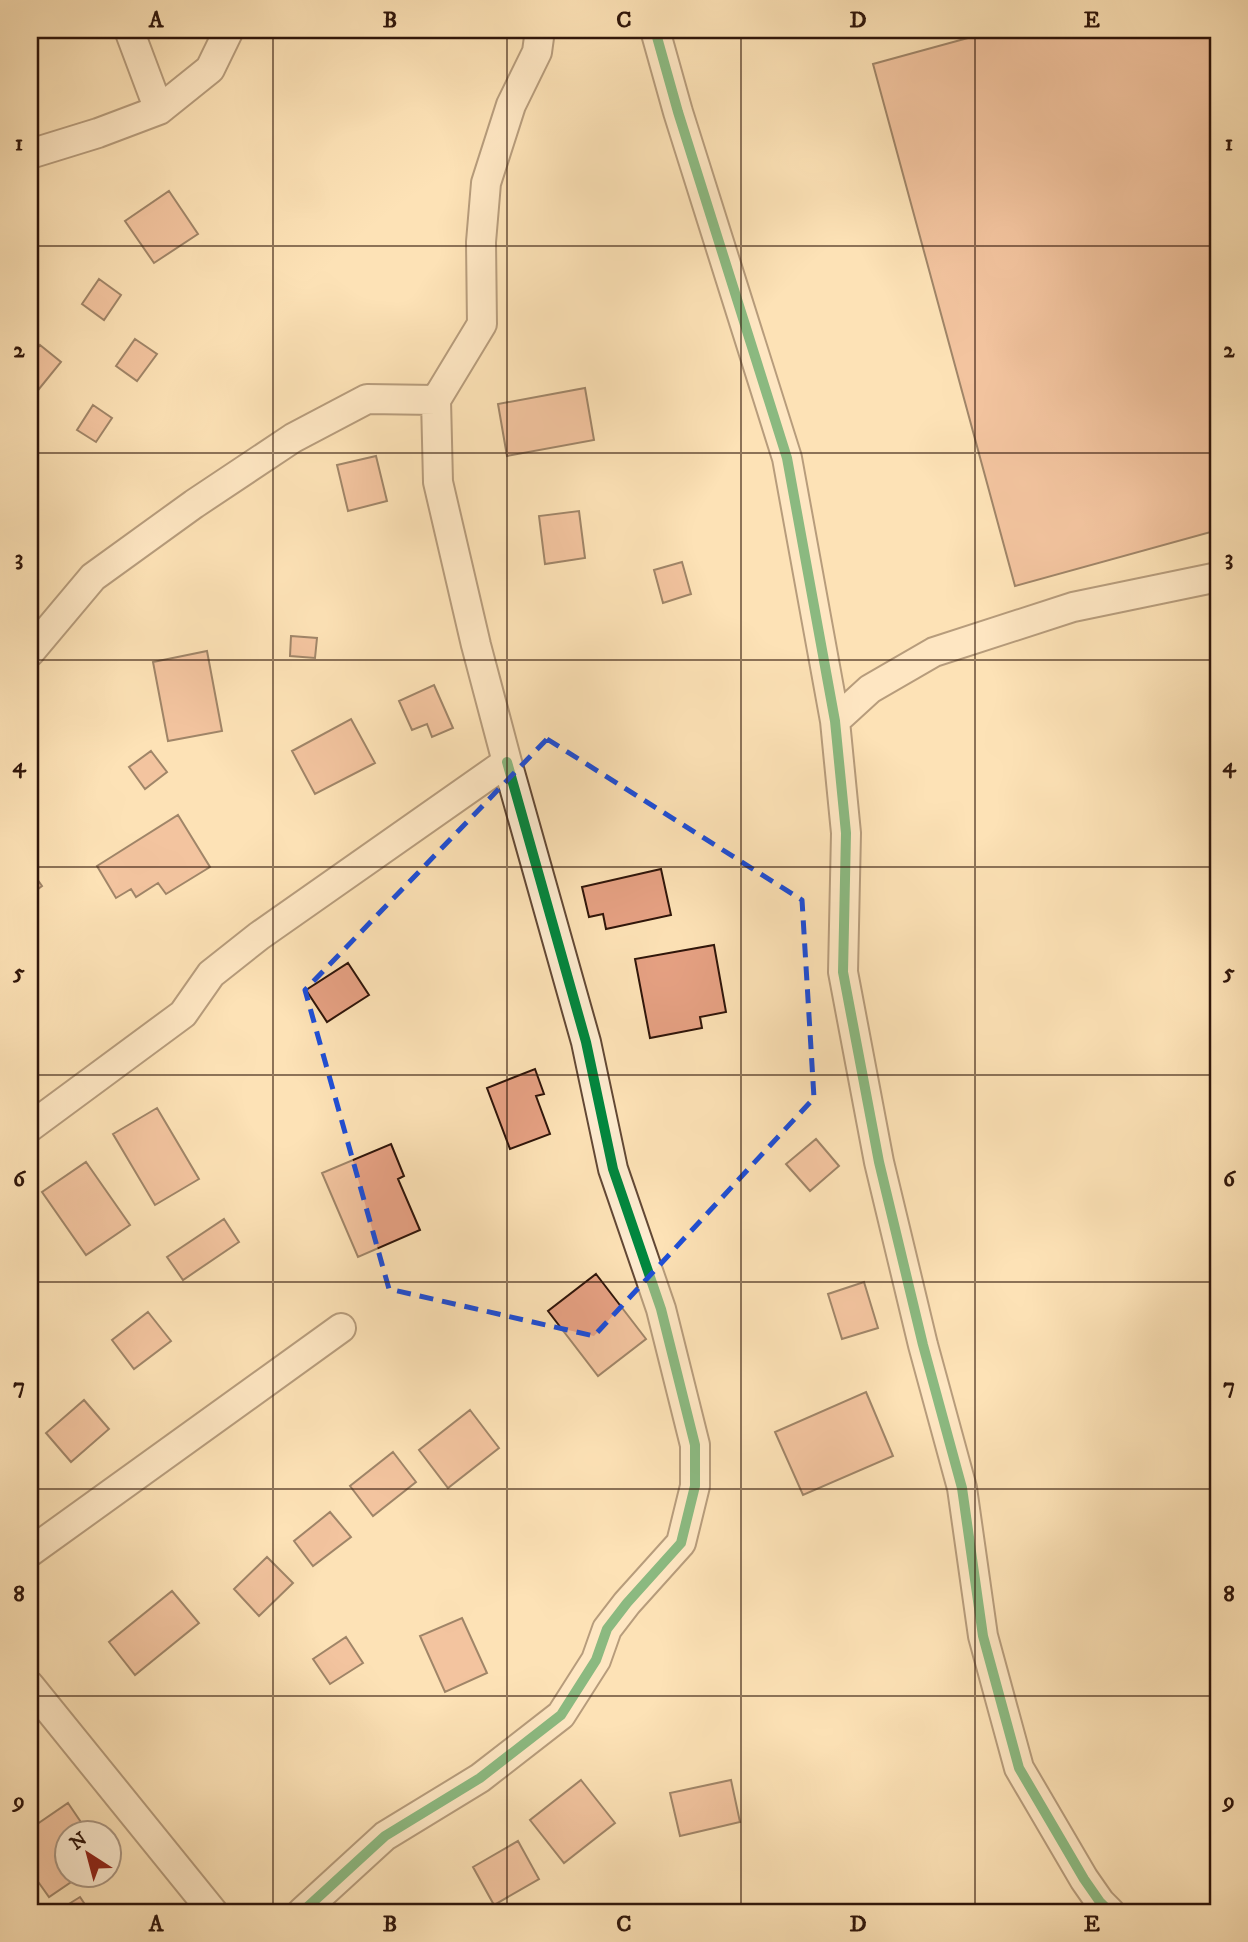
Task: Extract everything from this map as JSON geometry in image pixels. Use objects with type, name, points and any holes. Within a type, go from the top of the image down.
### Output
[{"type":"street","points":[[129,30],[159,110]]},
{"type":"street","points":[[30,154],[159,110],[210,69],[229,30]]},
{"type":"street","points":[[302,1912],[385,1836],[480,1778],[561,1715],[596,1660],[607,1629],[681,1543],[695,1486],[695,1445],[661,1308],[613,1169],[586,1042],[476,645],[438,482],[436,400],[482,324],[481,242],[486,183],[511,105],[537,52],[540,30]]},
{"type":"street","points":[[656,30],[678,112],[787,458],[835,722],[846,834],[843,972],[879,1162],[923,1345],[962,1488],[983,1636],[1019,1768],[1084,1879],[1110,1912]]},
{"type":"street","points":[[30,652],[93,577],[194,504],[293,438],[367,399],[436,400]]},
{"type":"street","points":[[835,722],[870,689],[934,652],[1073,607],[1218,577]]},
{"type":"street","points":[[30,1127],[183,1014],[211,974],[259,936],[507,762]]},
{"type":"street","points":[[30,1552],[341,1328]]},
{"type":"street","points":[[30,1686],[213,1912]]},
{"type":"highlighted area","points":[[547,739],[802,900],[814,1098],[594,1336],[389,1289],[305,990]]},
{"type":"building","points":[[997,30],[1218,30],[1218,530],[1015,586],[873,64]]},
{"type":"building","points":[[169,191],[198,234],[154,263],[125,221]]},
{"type":"building","points":[[99,279],[121,295],[104,320],[82,304]]},
{"type":"building","points":[[135,339],[157,354],[137,381],[116,366]]},
{"type":"building","points":[[40,345],[61,362],[39,389],[30,381],[30,358]]},
{"type":"building","points":[[585,388],[594,440],[507,456],[498,404]]},
{"type":"building","points":[[93,405],[112,418],[96,442],[77,430]]},
{"type":"building","points":[[376,456],[387,501],[348,511],[337,465]]},
{"type":"building","points":[[579,511],[585,558],[545,564],[539,516]]},
{"type":"building","points":[[682,562],[691,594],[663,603],[654,570]]},
{"type":"building","points":[[291,636],[317,638],[315,658],[290,656]]},
{"type":"building","points":[[207,651],[222,731],[168,741],[153,662]]},
{"type":"building","points":[[434,685],[453,728],[432,737],[427,724],[412,730],[399,701]]},
{"type":"building","points":[[351,719],[375,763],[315,794],[292,751]]},
{"type":"building","points":[[151,751],[167,772],[145,789],[129,767]]},
{"type":"building","points":[[178,815],[210,867],[166,894],[158,883],[136,897],[131,889],[116,898],[97,866]]},
{"type":"building","points":[[30,869],[42,886],[30,895]]},
{"type":"building","points":[[661,869],[671,915],[606,929],[603,914],[589,917],[582,887]]},
{"type":"building","points":[[714,945],[726,1012],[700,1017],[702,1028],[650,1038],[635,959]]},
{"type":"building","points":[[348,963],[369,995],[327,1022],[306,990]]},
{"type":"building","points":[[535,1069],[544,1094],[536,1096],[550,1134],[510,1149],[487,1088]]},
{"type":"building","points":[[157,1108],[199,1179],[155,1205],[113,1134]]},
{"type":"building","points":[[816,1139],[839,1166],[810,1191],[786,1164]]},
{"type":"building","points":[[391,1144],[404,1176],[398,1179],[420,1230],[358,1257],[322,1173]]},
{"type":"building","points":[[86,1162],[130,1225],[86,1255],[42,1192]]},
{"type":"building","points":[[224,1219],[239,1242],[183,1280],[167,1257]]},
{"type":"building","points":[[596,1274],[646,1339],[598,1376],[548,1311]]},
{"type":"building","points":[[864,1282],[878,1328],[842,1339],[828,1294]]},
{"type":"building","points":[[148,1312],[171,1341],[134,1369],[112,1340]]},
{"type":"building","points":[[866,1392],[893,1456],[803,1495],[775,1432]]},
{"type":"building","points":[[84,1400],[109,1429],[71,1462],[46,1433]]},
{"type":"building","points":[[470,1410],[499,1448],[448,1488],[419,1450]]},
{"type":"building","points":[[393,1452],[416,1482],[373,1516],[350,1486]]},
{"type":"building","points":[[330,1512],[351,1537],[313,1566],[294,1541]]},
{"type":"building","points":[[267,1557],[293,1583],[259,1616],[234,1589]]},
{"type":"building","points":[[172,1591],[199,1623],[135,1675],[109,1642]]},
{"type":"building","points":[[462,1618],[487,1673],[445,1692],[420,1636]]},
{"type":"building","points":[[346,1637],[363,1663],[330,1684],[313,1659]]},
{"type":"building","points":[[581,1780],[615,1823],[564,1863],[530,1820]]},
{"type":"building","points":[[731,1780],[740,1822],[680,1836],[670,1793]]},
{"type":"building","points":[[68,1803],[80,1820],[52,1820],[52,1890],[59,1890],[49,1897],[39,1883],[30,1889],[30,1829]]},
{"type":"building","points":[[518,1841],[539,1879],[494,1905],[473,1867]]},
{"type":"building","points":[[80,1897],[90,1912],[56,1912]]},
{"type":"cycle path","points":[[655,30],[678,112],[787,458],[835,721],[846,833],[843,972],[879,1162],[923,1345],[962,1488],[983,1636],[1019,1768],[1084,1879],[1110,1912]]},
{"type":"cycle path","points":[[302,1912],[385,1836],[480,1778],[561,1715],[596,1660],[607,1629],[681,1543],[695,1486],[695,1445],[661,1309],[613,1169],[586,1042],[507,762]]}]
